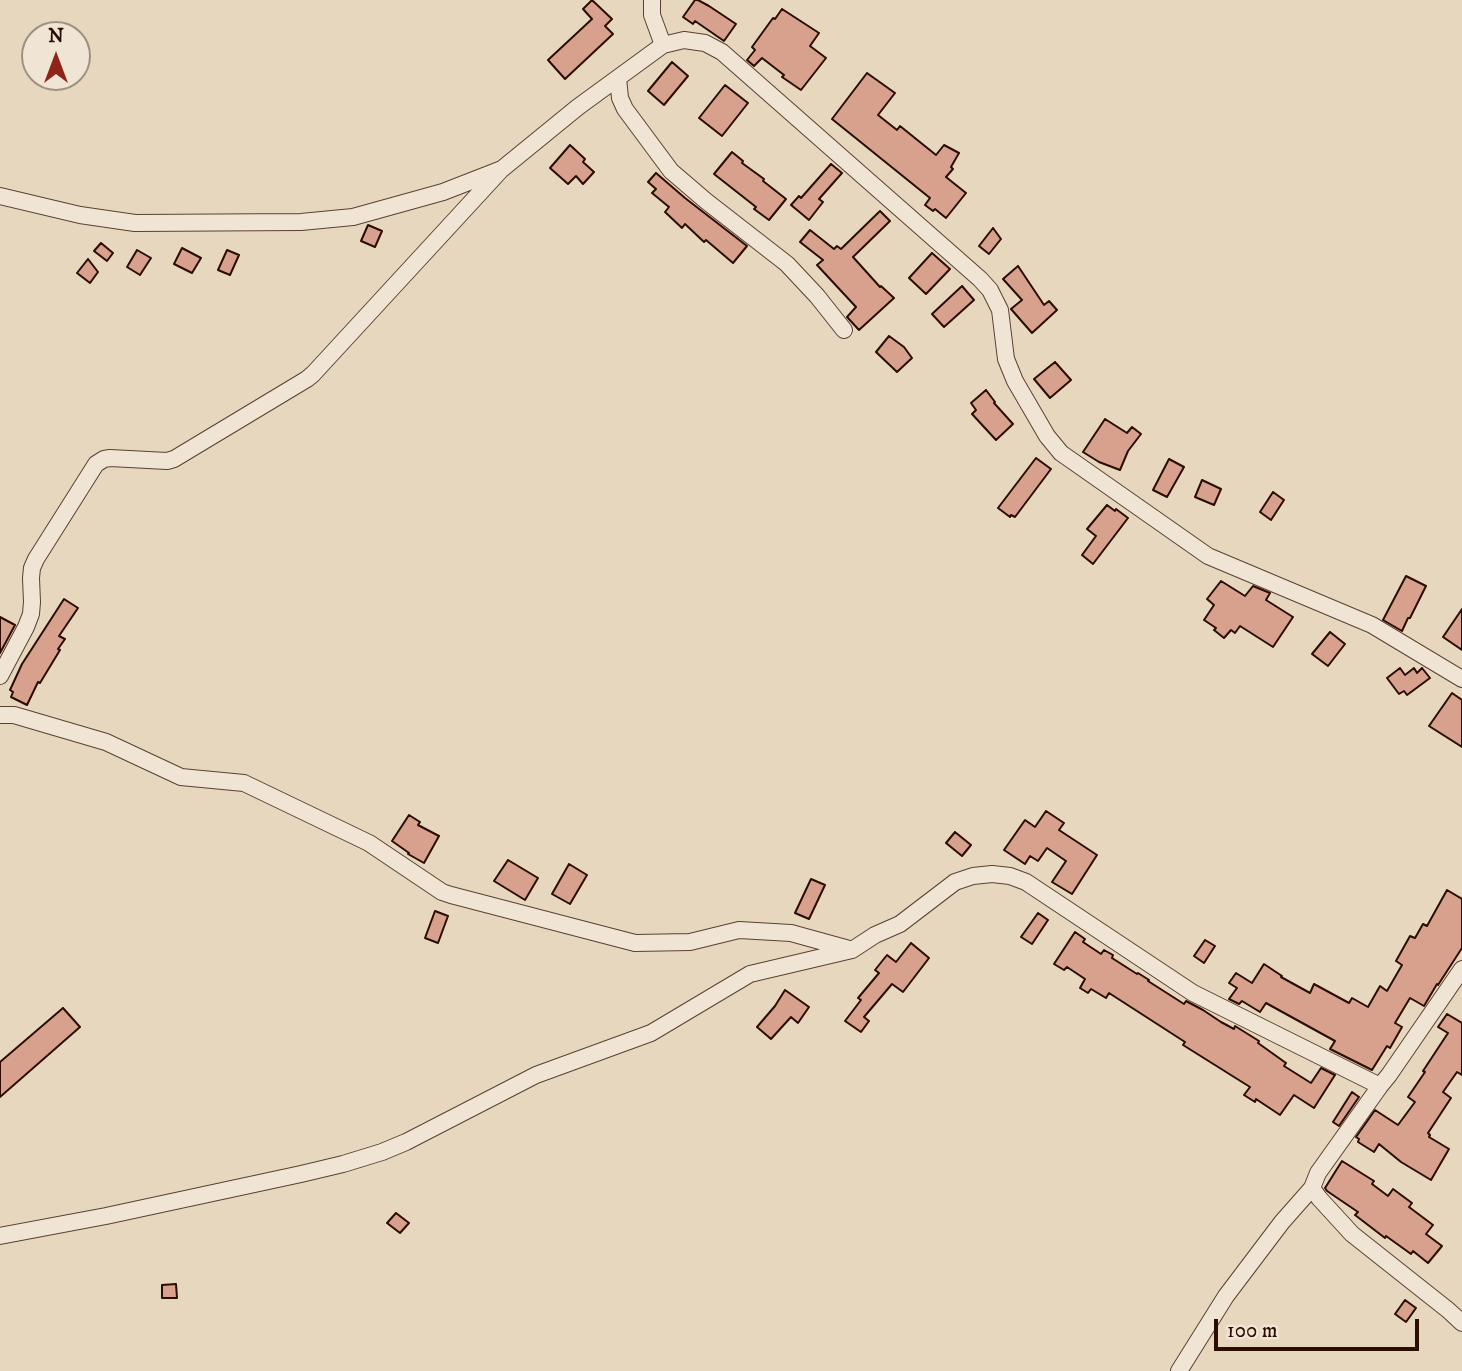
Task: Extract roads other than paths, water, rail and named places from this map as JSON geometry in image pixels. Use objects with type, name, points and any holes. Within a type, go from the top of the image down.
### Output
[{"type":"street","points":[[652,0],[652,15],[663,45]]},
{"type":"street","points":[[0,676],[31,614],[31,578],[36,559],[96,464],[110,458],[174,460],[307,379],[502,169],[578,107],[663,45],[684,40],[705,43],[722,52],[981,279],[1000,310],[1006,359],[1015,381],[1047,436],[1061,453],[1208,556],[1372,625],[1462,679]]},
{"type":"street","points":[[618,78],[620,98],[625,109],[671,171],[787,264],[844,330]]},
{"type":"street","points":[[0,196],[80,215],[135,223],[301,222],[353,217],[443,192],[502,169]]},
{"type":"street","points":[[0,715],[14,715],[106,742],[181,777],[244,783],[369,843],[442,892],[451,895],[635,943],[690,942],[739,930],[791,933],[852,950]]},
{"type":"street","points":[[0,1236],[288,1177],[382,1152],[536,1076],[651,1032],[750,974],[852,950],[875,935],[900,924],[956,882],[992,874],[1010,876],[1026,882],[1193,992],[1380,1086]]},
{"type":"street","points":[[1180,1371],[1226,1296],[1282,1222],[1312,1188],[1318,1173],[1462,969]]},
{"type":"street","points":[[1312,1188],[1352,1234],[1462,1323]]}]
